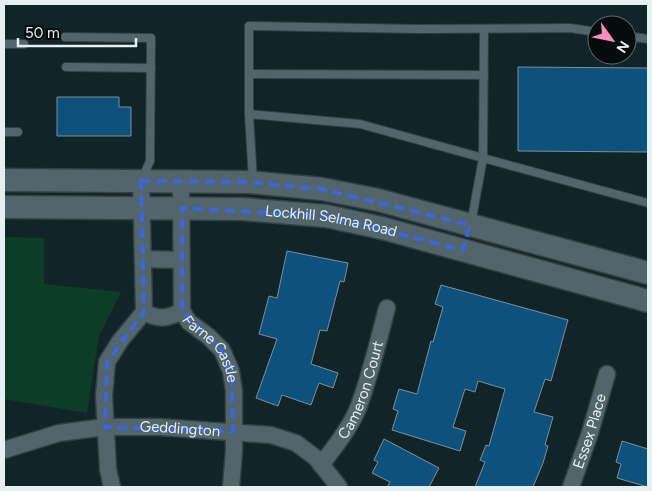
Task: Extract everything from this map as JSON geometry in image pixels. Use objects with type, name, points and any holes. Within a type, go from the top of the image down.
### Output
[{"type":"main road","name":"Lockhill Selma Road","points":[[4,180],[253,183],[322,189],[378,200],[648,273]]},
{"type":"main road","name":"Lockhill Selma Road","points":[[4,207],[242,209],[326,216],[382,228],[648,301]]},
{"type":"street","points":[[112,487],[108,468],[105,427],[104,396],[107,362],[120,340],[144,312],[141,181]]},
{"type":"street","name":"Farne Castle","points":[[181,182],[182,311],[190,322],[222,350],[232,371],[234,451],[231,487]]},
{"type":"street","points":[[463,250],[470,225]]},
{"type":"street","points":[[143,259],[181,260]]},
{"type":"street","name":"Cameron Court","points":[[321,465],[341,439],[356,413],[387,308]]},
{"type":"street","points":[[144,312],[154,318],[170,318],[182,311]]},
{"type":"street","name":"Essex Place","points":[[571,487],[590,433],[607,374]]},
{"type":"street","name":"Geddington","points":[[4,450],[59,433],[105,427],[160,428],[271,435],[296,443],[316,458],[339,487]]},
{"type":"lane","points":[[253,183],[249,26],[484,29],[570,28],[587,31]]},
{"type":"lane","points":[[470,225],[482,158],[484,29]]},
{"type":"lane","points":[[65,37],[151,38],[150,161],[141,181]]},
{"type":"lane","points":[[4,44],[24,44]]},
{"type":"lane","points":[[66,67],[151,68]]},
{"type":"lane","points":[[249,74],[484,75]]},
{"type":"lane","points":[[250,114],[360,124],[648,203]]},
{"type":"lane","points":[[4,132],[18,132]]},
{"type":"highlighted area","points":[[141,181],[248,182],[322,189],[470,225],[463,250],[326,216],[182,208],[182,311],[222,350],[231,371],[233,431],[105,427],[107,362],[144,312]]},
{"type":"green space","points":[[4,237],[44,238],[44,284],[121,292],[99,336],[87,413],[4,399]]},
{"type":"building","points":[[518,67],[648,68],[648,152],[518,151]]},
{"type":"building","points":[[57,97],[119,97],[119,107],[131,107],[131,136],[57,136]]},
{"type":"building","points":[[287,251],[348,263],[344,282],[340,281],[327,331],[320,330],[311,364],[338,373],[333,388],[319,383],[311,405],[282,395],[278,406],[256,398],[277,339],[259,334],[269,296],[277,298]]},
{"type":"building","points":[[441,285],[568,320],[551,381],[545,379],[534,412],[553,417],[545,445],[548,446],[533,487],[475,487],[485,462],[480,460],[486,445],[489,446],[505,389],[478,381],[475,392],[465,389],[453,427],[466,431],[460,451],[392,430],[398,411],[393,409],[399,389],[417,394],[431,341],[433,342],[443,307],[435,304]]},
{"type":"building","points":[[384,439],[439,468],[429,487],[387,487],[390,482],[372,473],[378,462],[374,460]]},
{"type":"building","points":[[622,441],[648,449],[648,487],[617,478],[621,464],[616,462]]}]
